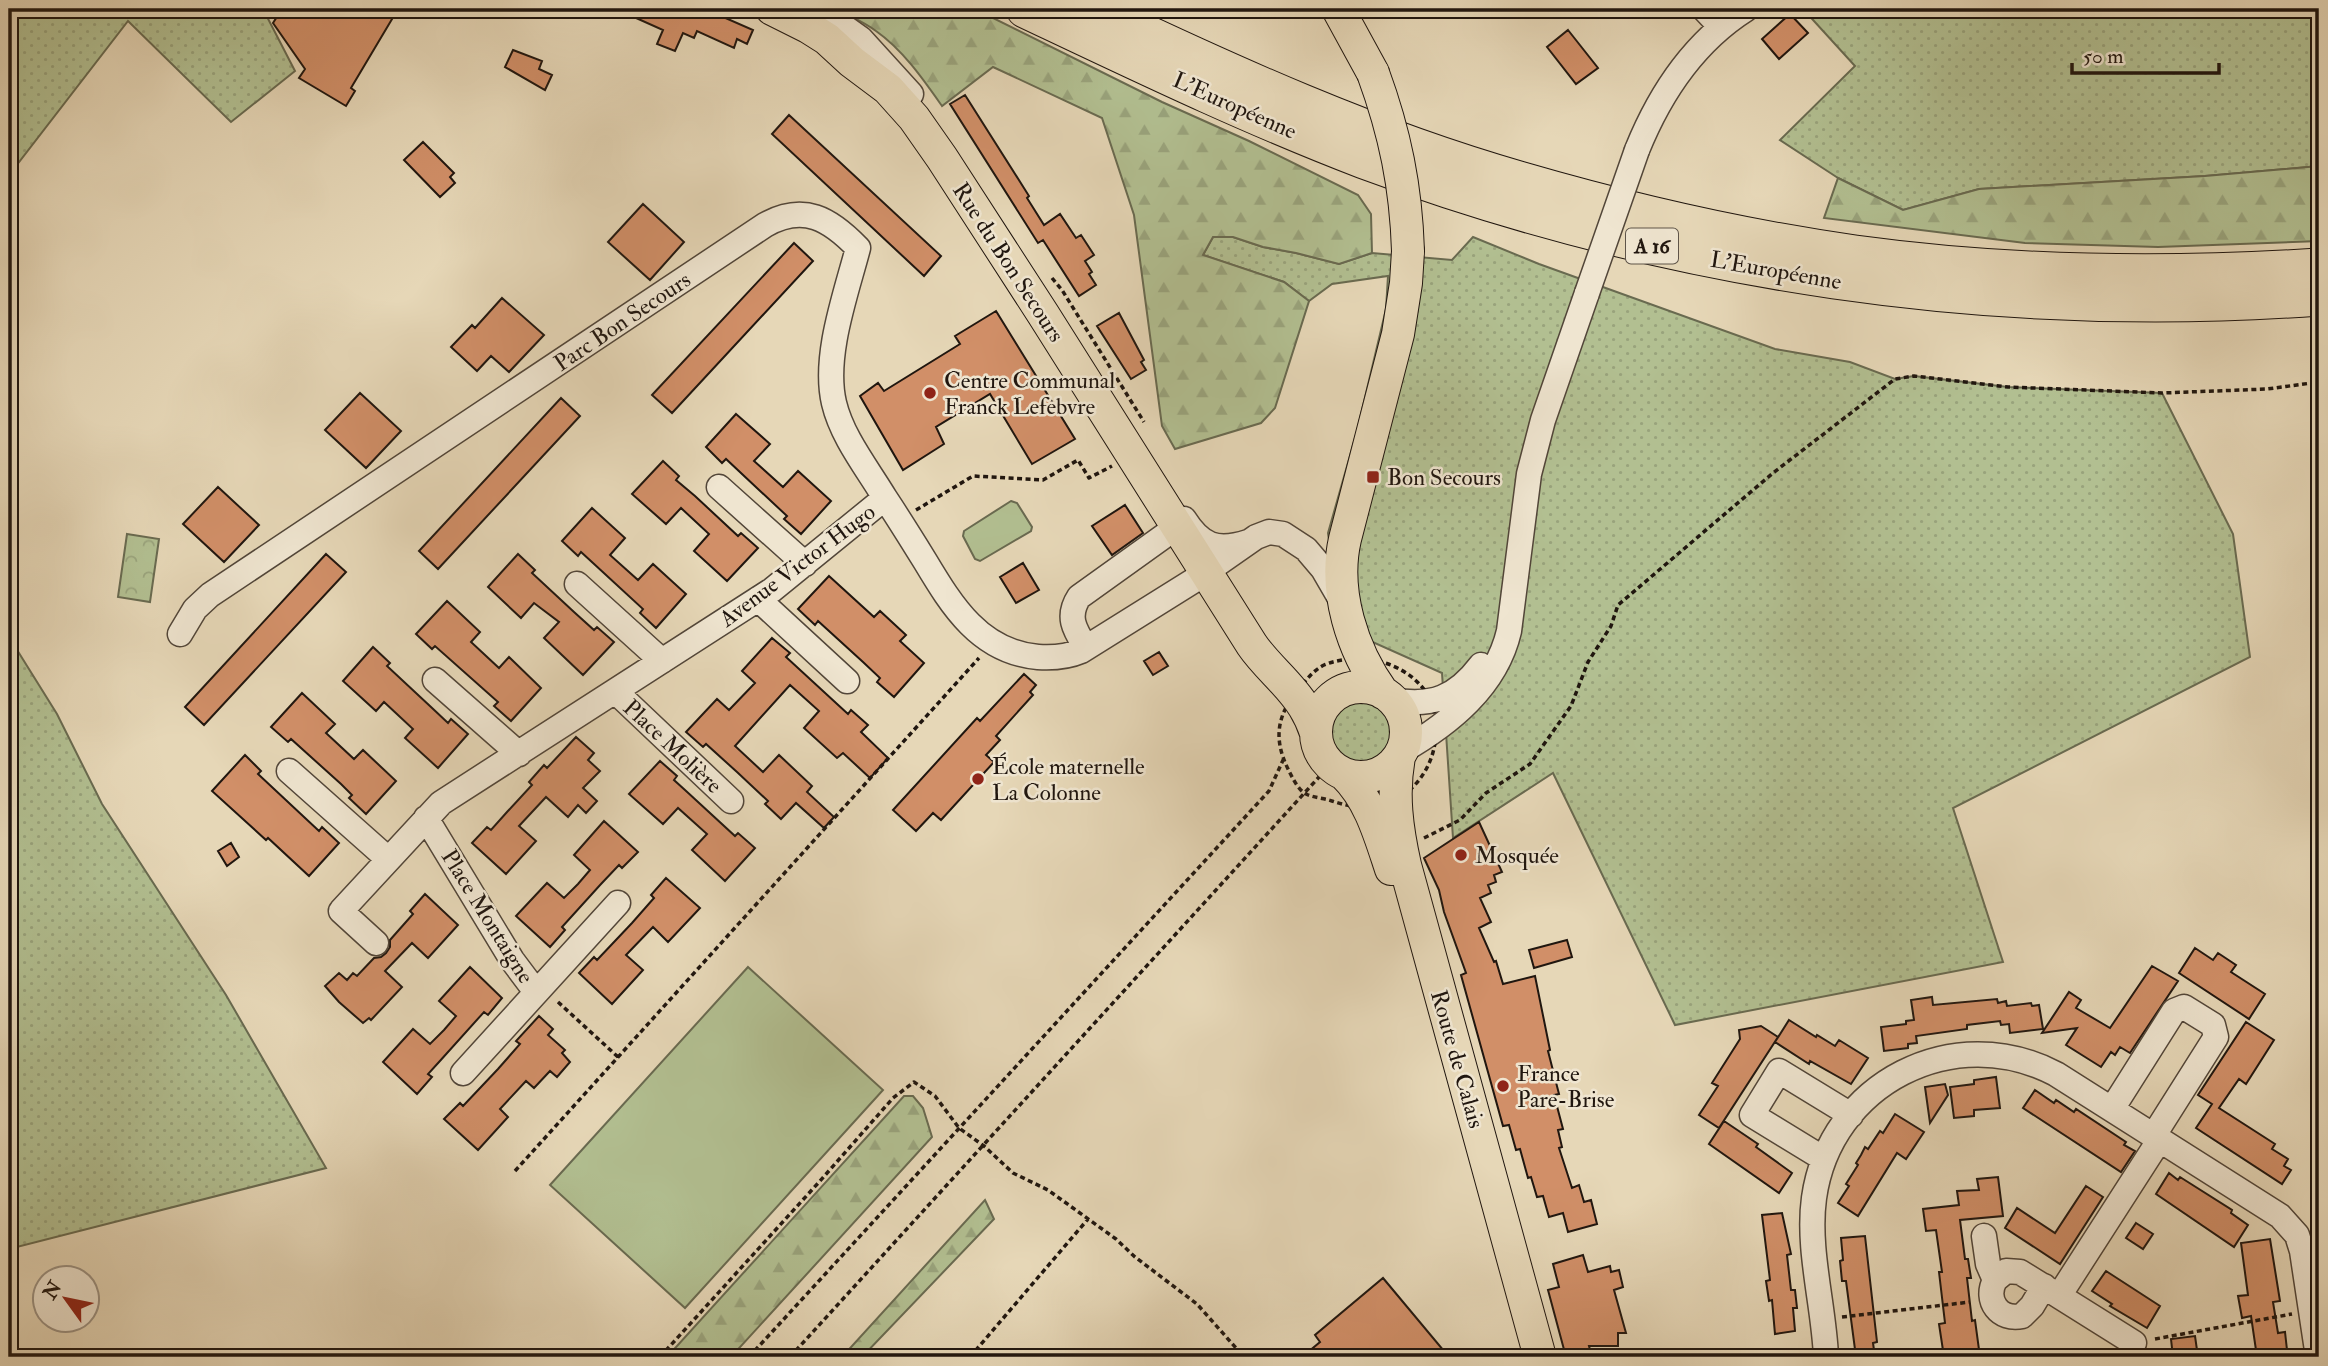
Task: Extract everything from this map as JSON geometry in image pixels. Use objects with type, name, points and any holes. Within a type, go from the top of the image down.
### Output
[{"type":"highway","name":"L'Européenne","points":[[1025,9],[1222,101],[1363,159],[1511,209],[1659,248],[1811,277],[1967,296],[2143,303],[2235,302],[2319,297]]},
{"type":"highway","name":"L'Européenne","points":[[1094,9],[1262,86],[1407,143],[1518,180],[1717,230],[1856,254],[1933,263],[2048,271],[2166,274],[2319,267]]},
{"type":"main road","name":"Rue du Bon Secours","points":[[772,9],[854,47],[852,62],[888,89],[923,130],[1130,454],[1165,488],[1206,572],[1264,662],[1306,708],[1317,733]]},
{"type":"main road","points":[[1338,9],[1373,73],[1389,118],[1399,158],[1406,205],[1408,251],[1398,334],[1342,550],[1340,580],[1361,658],[1400,710],[1406,726],[1401,754],[1389,768],[1377,775],[1363,778],[1344,774],[1334,768],[1317,742],[1319,718],[1323,708],[1338,694],[1358,688],[1368,688],[1387,696]]},
{"type":"main road","name":"Route de Calais","points":[[1401,754],[1394,792],[1405,865],[1540,1357]]},
{"type":"main road","name":"Route de Calais","points":[[1344,774],[1366,801],[1408,924],[1522,1357]]},
{"type":"street","name":"Rue du Bon Secours","points":[[806,9],[847,29],[854,47],[913,96],[953,152],[1165,488]]},
{"type":"street","points":[[1704,9],[1721,27]]},
{"type":"street","points":[[1401,754],[1452,719],[1490,674],[1504,649],[1525,491],[1533,457],[1547,409],[1637,150],[1650,118],[1666,90],[1693,54],[1721,27],[1746,9]]},
{"type":"street","name":"Parc Bon Secours","points":[[180,634],[195,609],[211,595],[765,225],[785,216],[805,214],[824,220],[858,248],[835,341],[831,369],[832,392],[842,425],[885,498]]},
{"type":"street","points":[[719,487],[805,564]]},
{"type":"street","name":"Avenue Victor Hugo","points":[[376,943],[341,911],[426,818],[450,797],[758,599],[885,498],[955,609],[974,630],[992,643],[1036,657],[1071,655],[1086,649],[1252,540]]},
{"type":"street","name":"Rue du Bon Secours","points":[[1181,524],[1210,544],[1231,546],[1252,540],[1264,533],[1278,532],[1301,544],[1323,569],[1348,615]]},
{"type":"street","points":[[1086,649],[1071,617],[1079,597],[1181,524]]},
{"type":"street","points":[[1387,696],[1419,704],[1432,702],[1456,689],[1476,671],[1498,635],[1514,581]]},
{"type":"street","points":[[577,584],[662,661]]},
{"type":"street","points":[[758,599],[847,681]]},
{"type":"street","points":[[435,680],[519,754]]},
{"type":"street","name":"Place Molière","points":[[616,692],[731,801]]},
{"type":"street","points":[[289,771],[388,859]]},
{"type":"street","name":"Place Montaigne","points":[[426,818],[512,960],[539,989],[463,1073]]},
{"type":"street","points":[[539,989],[618,902]]},
{"type":"street","points":[[1984,1236],[1993,1306],[2011,1317],[2022,1316],[2052,1291],[2157,1137],[2216,1037],[2213,1025],[2184,1007],[2175,1011],[2112,1108]]},
{"type":"street","points":[[1826,1357],[1813,1212],[1824,1160],[1836,1135],[1851,1115],[1879,1088],[1901,1073],[1921,1064],[1969,1054],[2002,1055],[2037,1064],[2112,1108],[2280,1216],[2292,1229],[2302,1251],[2318,1357]]},
{"type":"street","points":[[1824,1160],[1752,1115],[1779,1071],[1851,1115]]},
{"type":"street","points":[[1993,1290],[2000,1274],[2013,1270],[2020,1272],[2134,1343]]},
{"type":"path","points":[[1422,839],[1460,820],[1486,793],[1530,764],[1571,706],[1588,662],[1611,626],[1618,605],[1773,473],[1895,379],[1914,376],[2008,387],[2162,393],[2267,388],[2319,382]]},
{"type":"path","points":[[899,519],[973,476],[1043,480],[1078,460],[1089,478],[1130,454]]},
{"type":"path","points":[[515,1171],[992,643]]},
{"type":"path","points":[[790,1357],[1304,794],[1293,779],[1279,739],[1279,726],[1286,704]]},
{"type":"path","points":[[749,1357],[1269,791],[1284,758]]},
{"type":"path","points":[[539,989],[618,1058]]},
{"type":"path","points":[[660,1357],[892,1098],[914,1082],[935,1096],[959,1128],[984,1146],[1013,1173],[1048,1190],[1116,1239],[1135,1257],[1197,1304],[1244,1357]]},
{"type":"path","points":[[970,1357],[1088,1219]]},
{"type":"path","points":[[1822,1319],[1993,1290]]},
{"type":"path","points":[[2134,1343],[2311,1311]]},
{"type":"green space","points":[[9,9],[263,9],[295,71],[231,122],[128,21],[9,175]]},
{"type":"green space","points":[[837,9],[975,9],[1358,195],[1371,214],[1372,253],[1339,264],[1263,247],[1233,237],[1213,237],[1203,255],[1284,282],[1309,301],[1275,408],[1261,423],[1175,449],[1162,426],[1134,215],[1102,118],[993,67],[942,106],[920,75],[895,47],[871,28]]},
{"type":"green space","points":[[1803,9],[2319,9],[2319,166],[2205,176],[1979,189],[1903,210],[1838,178],[1780,140],[1855,66]]},
{"type":"green space","points":[[2319,166],[2319,241],[2158,247],[2025,243],[1824,218],[1838,178],[1903,210],[1979,189],[2205,176]]},
{"type":"green space","points":[[1213,237],[1233,237],[1263,247],[1339,264],[1372,253],[1452,260],[1473,237],[1539,264],[1775,349],[1850,362],[1895,379],[1914,376],[2008,387],[2162,393],[2233,534],[2250,657],[1953,808],[2003,962],[1675,1025],[1553,773],[1453,838],[1442,673],[1368,640],[1332,563],[1328,533],[1357,431],[1386,309],[1388,276],[1332,284],[1309,301],[1284,282],[1203,255]]},
{"type":"green space","points":[[1011,501],[1017,503],[1032,527],[1031,531],[980,561],[975,559],[963,536],[964,531]]},
{"type":"green space","points":[[127,534],[159,539],[150,602],[118,597]]},
{"type":"green space","points":[[9,637],[57,714],[102,804],[226,995],[326,1168],[9,1249]]},
{"type":"green space","points":[[1355,701],[1367,701],[1384,710],[1391,721],[1391,745],[1384,756],[1367,765],[1355,765],[1343,760],[1334,751],[1329,739],[1329,727],[1334,715],[1343,706]]},
{"type":"green space","points":[[748,967],[883,1090],[685,1308],[550,1185]]},
{"type":"green space","points":[[904,1096],[913,1096],[923,1108],[932,1137],[731,1357],[667,1357]]},
{"type":"green space","points":[[985,1200],[994,1219],[862,1357],[842,1357]]},
{"type":"building","points":[[282,9],[398,9],[351,88],[355,91],[346,106],[299,78],[305,69],[273,23]]},
{"type":"building","points":[[616,9],[705,9],[753,30],[747,44],[737,39],[734,48],[697,31],[694,38],[683,33],[675,51],[657,44],[663,30]]},
{"type":"building","points":[[1790,14],[1808,33],[1779,59],[1762,39]]},
{"type":"building","points":[[1568,30],[1598,68],[1576,84],[1547,47]]},
{"type":"building","points":[[513,50],[542,61],[539,69],[552,75],[545,90],[505,67]]},
{"type":"building","points":[[965,95],[1029,196],[1027,198],[1044,225],[1060,214],[1076,238],[1081,235],[1094,255],[1085,261],[1096,285],[1079,296],[1043,240],[1038,243],[950,104]]},
{"type":"building","points":[[789,115],[941,256],[924,276],[772,134]]},
{"type":"building","points":[[423,142],[454,173],[450,177],[455,183],[440,197],[404,160]]},
{"type":"building","points":[[643,204],[684,242],[650,280],[608,242]]},
{"type":"building","points":[[794,243],[813,261],[672,413],[652,395]]},
{"type":"building","points":[[502,298],[544,335],[509,372],[491,356],[477,371],[451,347],[472,325],[475,328]]},
{"type":"building","points":[[996,311],[1075,439],[1032,464],[990,394],[936,427],[944,444],[903,470],[860,396],[878,383],[884,391],[960,344],[955,336]]},
{"type":"building","points":[[1119,313],[1144,360],[1141,362],[1146,370],[1131,379],[1097,326]]},
{"type":"building","points":[[360,393],[401,431],[366,468],[325,430]]},
{"type":"building","points":[[561,398],[580,416],[438,569],[419,551]]},
{"type":"building","points":[[736,414],[770,444],[754,461],[783,487],[798,471],[831,501],[801,534],[784,519],[787,516],[726,459],[722,463],[706,447]]},
{"type":"building","points":[[663,461],[679,476],[676,480],[738,536],[741,533],[758,548],[727,581],[694,551],[709,534],[681,508],[666,524],[632,494]]},
{"type":"building","points":[[218,487],[259,525],[224,562],[183,524]]},
{"type":"building","points":[[1125,505],[1143,533],[1112,555],[1092,526]]},
{"type":"building","points":[[592,508],[625,538],[610,555],[638,580],[653,564],[686,594],[656,628],[640,613],[643,609],[581,552],[578,556],[562,541]]},
{"type":"building","points":[[326,554],[346,572],[204,725],[185,707]]},
{"type":"building","points":[[518,554],[535,570],[532,573],[574,612],[594,630],[597,627],[614,642],[583,675],[544,638],[559,622],[534,603],[521,618],[488,587]]},
{"type":"building","points":[[1023,563],[1039,590],[1016,603],[1000,577]]},
{"type":"building","points":[[829,576],[874,617],[880,611],[906,635],[900,641],[924,663],[894,697],[877,682],[880,678],[863,662],[818,621],[815,625],[798,609]]},
{"type":"building","points":[[447,601],[480,632],[471,642],[499,668],[509,657],[541,688],[511,721],[494,706],[498,702],[435,646],[432,649],[416,634]]},
{"type":"building","points":[[772,638],[790,653],[786,657],[848,714],[851,710],[868,725],[861,732],[888,758],[870,778],[843,753],[837,758],[804,728],[819,711],[790,685],[735,746],[763,772],[779,755],[812,786],[807,792],[834,817],[824,828],[796,803],[781,819],[765,804],[768,801],[737,772],[706,744],[703,747],[686,732],[717,699],[729,710],[755,683],[742,671]]},
{"type":"building","points":[[373,647],[390,663],[387,666],[448,723],[451,719],[468,734],[438,768],[405,738],[413,729],[384,702],[376,711],[343,681]]},
{"type":"building","points":[[1159,652],[1168,666],[1153,675],[1144,661]]},
{"type":"building","points":[[1024,674],[1036,685],[1030,692],[1033,695],[996,736],[1000,740],[986,755],[994,762],[941,820],[933,813],[916,831],[893,810],[977,718],[980,721]]},
{"type":"building","points":[[302,693],[335,724],[326,733],[354,759],[363,750],[396,781],[366,814],[349,798],[352,795],[341,784],[291,739],[288,742],[271,727]]},
{"type":"building","points":[[576,737],[594,753],[588,760],[600,771],[583,788],[597,801],[586,813],[578,805],[568,817],[546,797],[519,826],[536,841],[506,874],[472,843],[487,827],[491,830],[532,785],[529,782],[544,765],[547,768]]},
{"type":"building","points":[[245,755],[261,771],[258,774],[319,831],[322,827],[339,843],[309,876],[212,791]]},
{"type":"building","points":[[660,761],[677,776],[674,780],[735,836],[738,833],[755,848],[725,881],[692,850],[707,834],[678,808],[663,824],[629,794]]},
{"type":"building","points":[[604,821],[638,852],[622,868],[619,865],[601,884],[562,927],[565,930],[550,947],[516,916],[547,883],[564,898],[578,884],[590,870],[574,855]]},
{"type":"building","points":[[1479,822],[1502,872],[1494,875],[1496,882],[1488,885],[1491,893],[1480,898],[1491,922],[1479,928],[1494,962],[1496,961],[1503,984],[1535,976],[1550,1050],[1548,1051],[1559,1094],[1554,1095],[1563,1129],[1558,1130],[1562,1147],[1559,1148],[1572,1188],[1579,1185],[1584,1202],[1591,1200],[1597,1224],[1568,1232],[1563,1213],[1549,1217],[1543,1196],[1537,1197],[1531,1177],[1528,1178],[1520,1149],[1516,1150],[1509,1125],[1503,1126],[1461,975],[1466,973],[1439,890],[1424,858]]},
{"type":"building","points":[[231,843],[239,857],[227,866],[218,851]]},
{"type":"building","points":[[666,878],[700,908],[668,942],[653,927],[626,955],[643,970],[612,1004],[579,973],[594,957],[597,960],[632,923],[654,898],[651,895]]},
{"type":"building","points":[[425,894],[458,925],[428,958],[412,943],[385,971],[402,987],[371,1020],[369,1018],[363,1023],[325,986],[339,973],[347,980],[353,973],[357,976],[374,958],[386,953],[390,940],[413,914],[410,911]]},
{"type":"building","points":[[1567,940],[1572,957],[1534,968],[1529,950]]},
{"type":"building","points":[[2195,948],[2213,960],[2218,953],[2236,965],[2231,972],[2265,994],[2249,1019],[2179,973]]},
{"type":"building","points":[[2152,966],[2178,981],[2130,1053],[2120,1047],[2115,1055],[2111,1052],[2101,1067],[2066,1045],[2077,1028],[2042,1033],[2069,992],[2081,1000],[2076,1008],[2110,1028]]},
{"type":"building","points":[[470,967],[502,998],[488,1015],[484,1012],[428,1074],[432,1077],[417,1094],[383,1062],[413,1029],[430,1044],[444,1030],[456,1016],[439,1001]]},
{"type":"building","points":[[1932,997],[1933,1005],[1997,999],[1998,1003],[2006,1001],[2007,1006],[2031,1003],[2032,1006],[2039,1005],[2043,1029],[2010,1033],[2009,1024],[2001,1025],[2000,1021],[1967,1025],[1967,1029],[1916,1036],[1917,1043],[1908,1044],[1908,1048],[1884,1051],[1881,1027],[1906,1024],[1906,1021],[1914,1020],[1911,1000]]},
{"type":"building","points":[[539,1016],[553,1029],[548,1035],[565,1050],[562,1053],[570,1062],[557,1077],[550,1071],[534,1088],[526,1081],[500,1109],[508,1117],[478,1150],[444,1119],[460,1103],[463,1106],[498,1069],[520,1044],[516,1041]]},
{"type":"building","points":[[1789,1020],[1835,1046],[1839,1040],[1868,1058],[1851,1084],[1810,1061],[1809,1064],[1775,1042]]},
{"type":"building","points":[[2246,1022],[2274,1040],[2246,1084],[2239,1079],[2219,1108],[2275,1144],[2272,1149],[2288,1159],[2284,1166],[2291,1170],[2282,1184],[2196,1128],[2212,1104],[2198,1095]]},
{"type":"building","points":[[1761,1026],[1778,1037],[1719,1128],[1699,1115],[1718,1086],[1712,1083],[1740,1039],[1739,1030]]},
{"type":"building","points":[[1996,1077],[2000,1108],[1974,1110],[1974,1116],[1954,1118],[1950,1087],[1974,1084],[1974,1080]]},
{"type":"building","points":[[1945,1084],[1948,1095],[1930,1123],[1925,1087]]},
{"type":"building","points":[[2035,1090],[2054,1103],[2056,1100],[2074,1112],[2076,1109],[2126,1142],[2124,1145],[2135,1151],[2121,1172],[2023,1108]]},
{"type":"building","points":[[1895,1114],[1924,1132],[1906,1159],[1897,1153],[1858,1216],[1838,1203],[1849,1186],[1846,1184],[1865,1147],[1868,1149],[1880,1131],[1883,1133]]},
{"type":"building","points":[[1724,1121],[1758,1144],[1756,1147],[1792,1173],[1779,1193],[1709,1144]]},
{"type":"building","points":[[2169,1173],[2178,1180],[2180,1177],[2232,1210],[2231,1213],[2248,1225],[2234,1247],[2156,1194]]},
{"type":"building","points":[[1998,1177],[2003,1216],[1960,1220],[1965,1259],[1968,1259],[1971,1278],[1967,1278],[1972,1321],[1975,1320],[1980,1357],[1944,1357],[1939,1324],[1945,1323],[1939,1272],[1942,1272],[1936,1230],[1926,1231],[1923,1209],[1959,1205],[1957,1191],[1979,1190],[1977,1179]]},
{"type":"building","points":[[2086,1186],[2103,1197],[2060,1264],[2005,1228],[2017,1208],[2055,1233]]},
{"type":"building","points":[[1782,1213],[1791,1254],[1787,1255],[1791,1290],[1795,1290],[1797,1308],[1793,1308],[1795,1331],[1775,1334],[1772,1300],[1769,1301],[1766,1281],[1770,1280],[1762,1215]]},
{"type":"building","points":[[2136,1223],[2153,1234],[2143,1249],[2126,1238]]},
{"type":"building","points":[[1865,1236],[1877,1342],[1873,1343],[1875,1357],[1856,1357],[1846,1281],[1842,1281],[1840,1261],[1843,1260],[1841,1238]]},
{"type":"building","points":[[2270,1239],[2280,1301],[2273,1302],[2278,1333],[2285,1332],[2287,1350],[2280,1351],[2281,1357],[2257,1357],[2251,1316],[2242,1318],[2238,1296],[2248,1295],[2241,1243]]},
{"type":"building","points":[[1583,1255],[1588,1272],[1610,1266],[1611,1272],[1619,1270],[1623,1287],[1614,1290],[1626,1333],[1618,1333],[1618,1346],[1589,1346],[1592,1357],[1566,1357],[1548,1290],[1559,1287],[1553,1264]]},
{"type":"building","points":[[2106,1271],[2160,1306],[2147,1328],[2110,1306],[2112,1304],[2092,1291]]},
{"type":"building","points":[[1383,1278],[1449,1357],[1302,1357],[1320,1342],[1315,1335]]},
{"type":"building","points":[[2195,1336],[2198,1357],[2173,1357],[2171,1339]]},
{"type":"place","name":"Centre Communal Franck Lefebvre","points":[[930,393]]},
{"type":"place","name":"Bon Secours","points":[[1373,477]]},
{"type":"place","name":"École maternelle La Colonne","points":[[978,779]]},
{"type":"place","name":"Mosquée","points":[[1461,855]]},
{"type":"place","name":"France Pare-Brise","points":[[1503,1086]]}]
